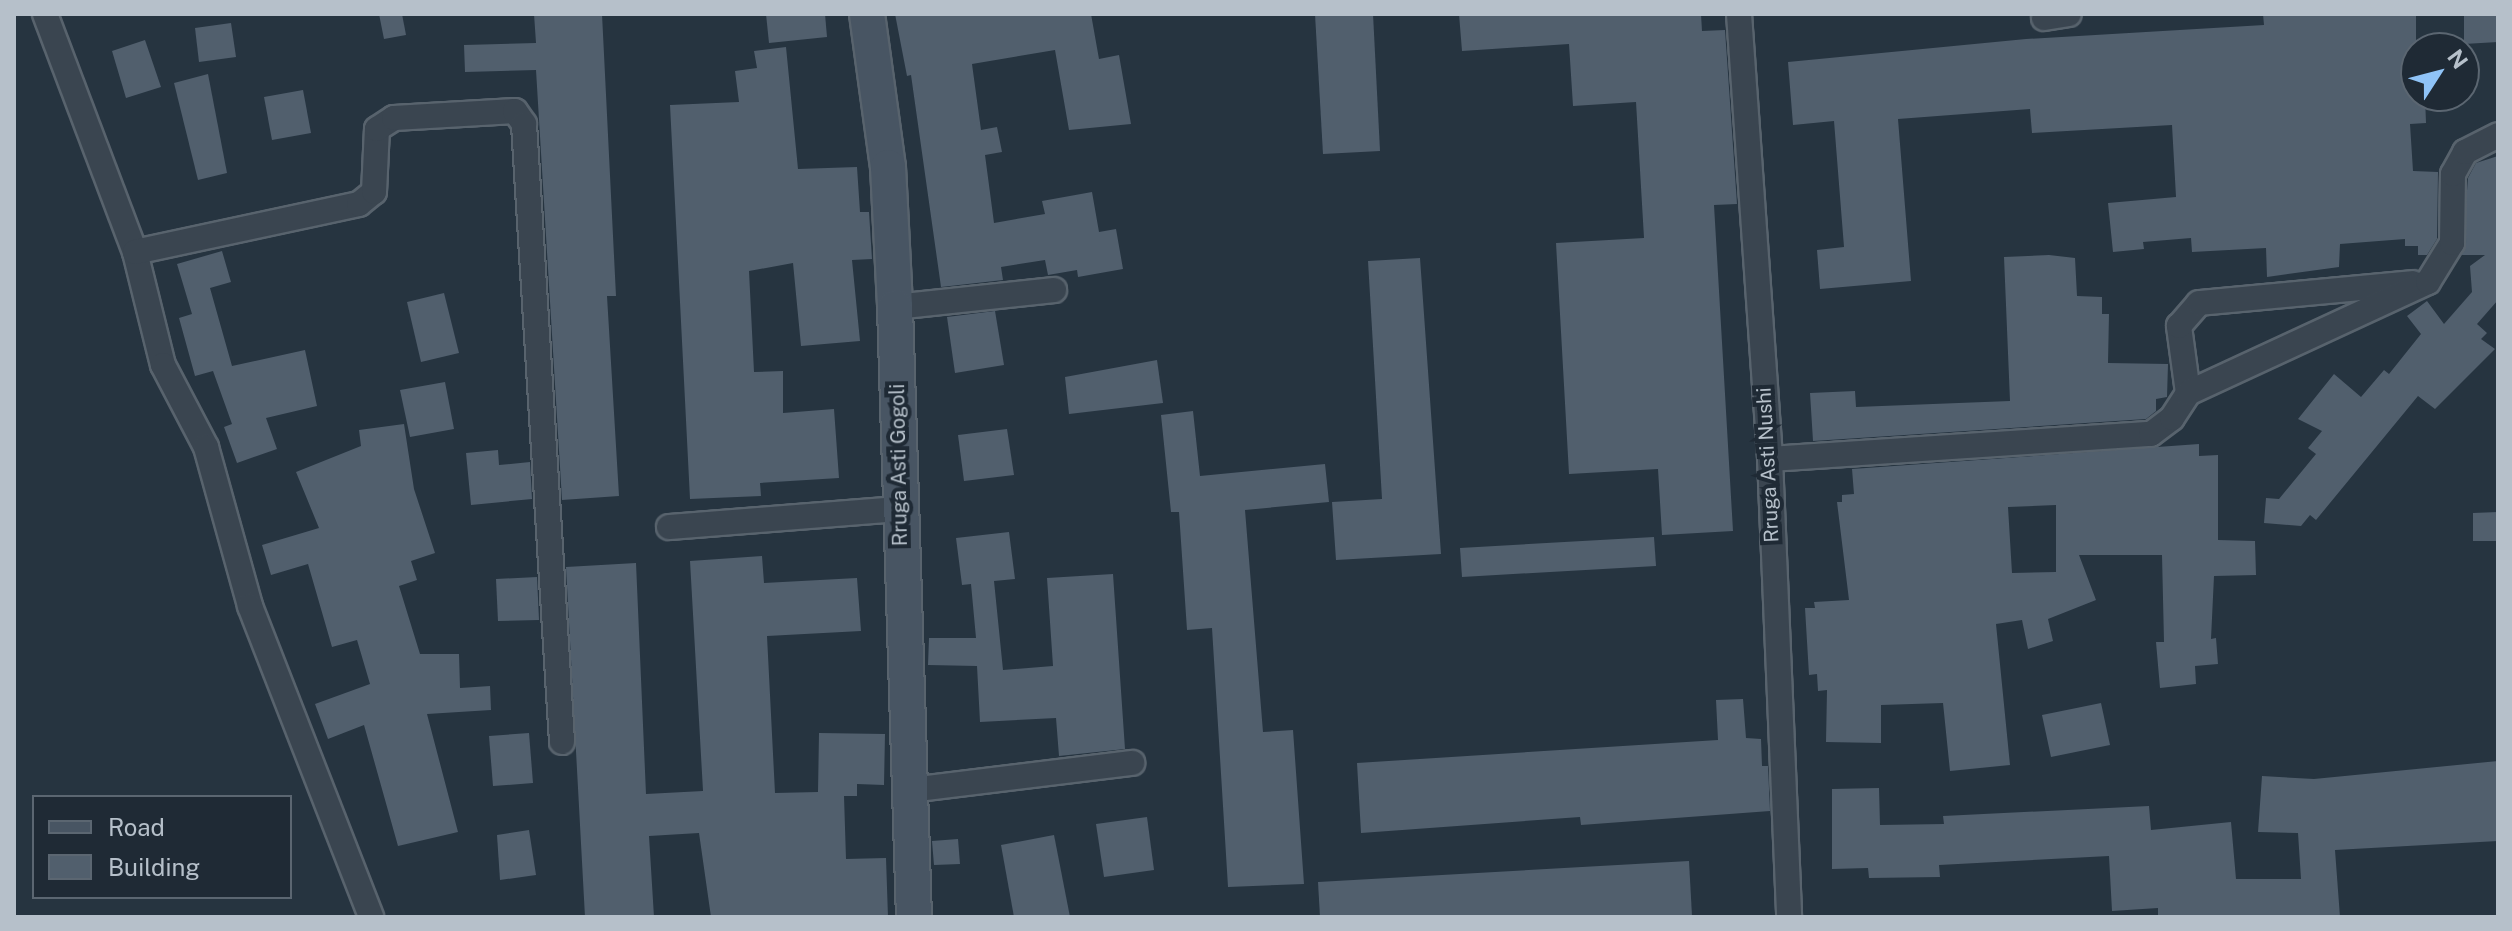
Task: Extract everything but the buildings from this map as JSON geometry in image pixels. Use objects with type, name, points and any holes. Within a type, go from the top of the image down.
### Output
[{"type":"street","points":[[45,14],[135,252],[163,365],[206,447],[250,606],[371,917]]},
{"type":"street","name":"Rruga Asti Gogoli","points":[[867,14],[888,167],[914,917]]},
{"type":"street","name":"Rruga Asti Nushi","points":[[1739,14],[1770,459],[1789,917]]},
{"type":"street","points":[[2044,18],[2069,14]]},
{"type":"street","points":[[135,252],[359,204],[374,192],[377,129],[394,118],[515,111],[524,124],[562,742]]},
{"type":"street","points":[[1770,459],[2151,434],[2172,418],[2188,393],[2428,282],[2452,243],[2453,174],[2465,152],[2498,135]]},
{"type":"street","points":[[2188,393],[2179,326],[2199,303],[2428,282]]},
{"type":"street","points":[[895,307],[1054,290]]},
{"type":"street","points":[[669,527],[899,509]]},
{"type":"street","points":[[911,790],[1132,763]]}]
